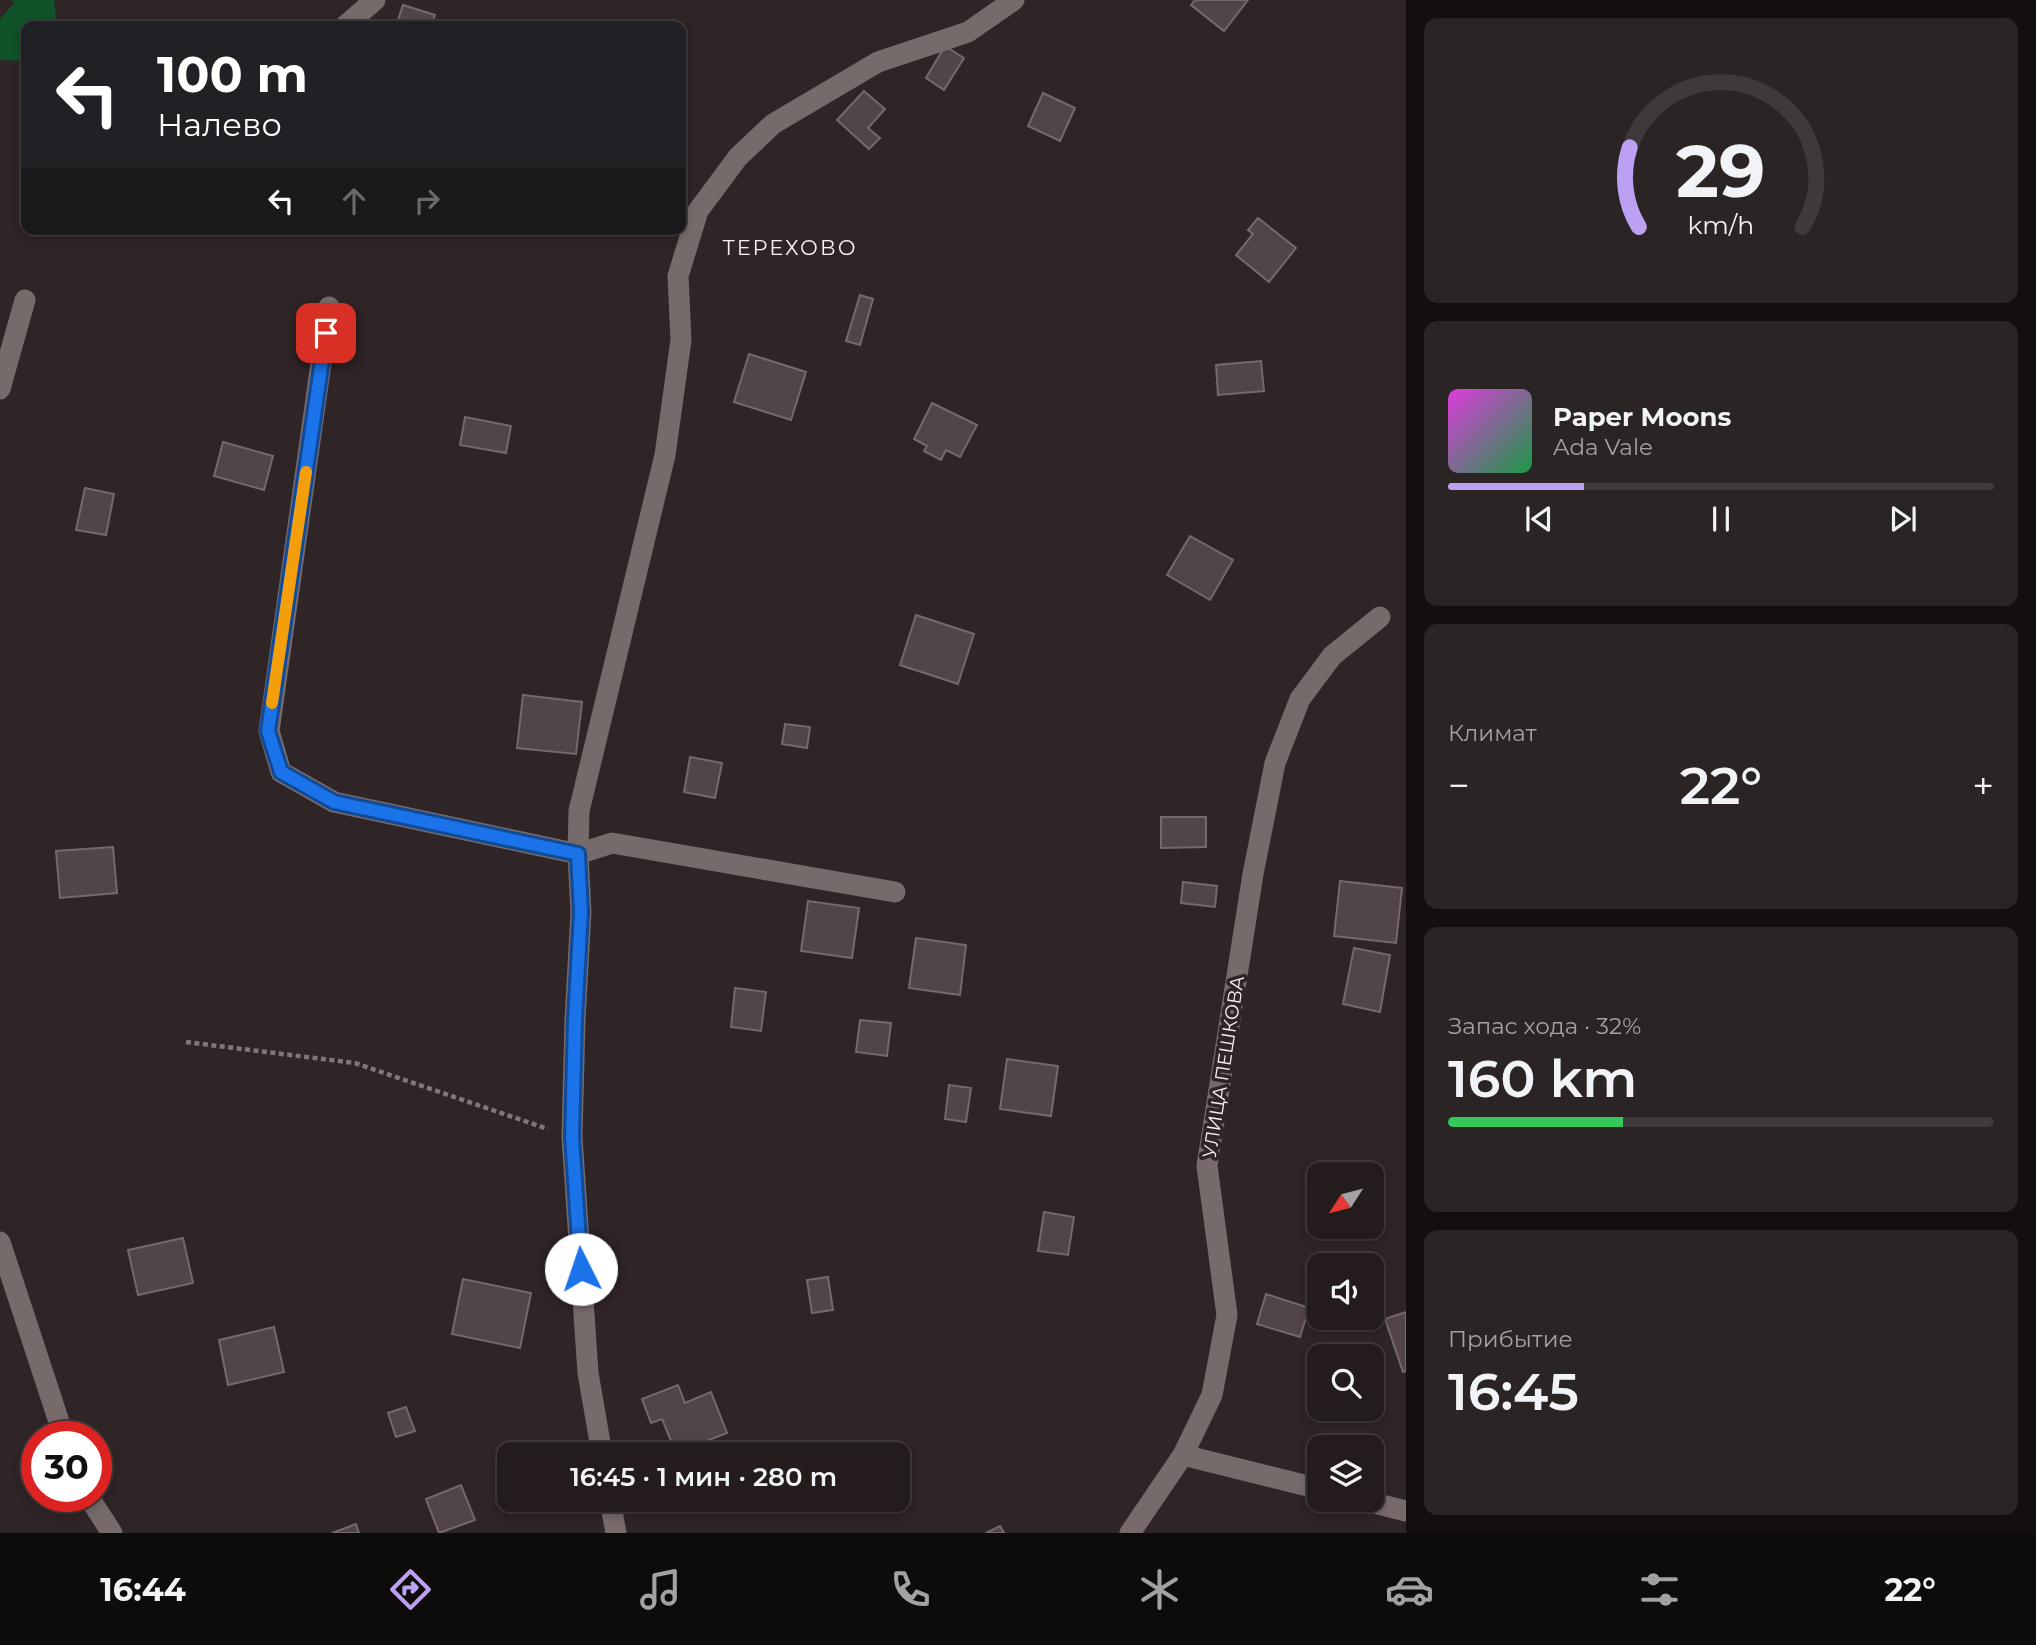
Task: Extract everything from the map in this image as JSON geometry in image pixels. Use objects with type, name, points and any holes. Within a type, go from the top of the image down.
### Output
[{"type":"street","points":[[351,21],[375,0]]},
{"type":"street","points":[[600,1442],[588,1373],[572,1137],[581,912],[579,811],[665,455],[681,340],[678,276],[698,211],[738,157],[773,124],[878,62],[968,32],[1014,0]]},
{"type":"street","points":[[0,389],[25,300]]},
{"type":"street","points":[[330,307],[268,731],[281,772],[334,802],[578,854],[612,843],[895,892]]},
{"type":"street","name":"УЛИЦА ПЕШКОВА","points":[[1130,1533],[1183,1455],[1212,1395],[1227,1315],[1207,1166],[1254,874],[1275,763],[1300,699],[1332,656],[1380,617]]},
{"type":"street","points":[[0,1242],[59,1421]]},
{"type":"street","points":[[1183,1455],[1307,1486]]},
{"type":"street","points":[[1384,1506],[1406,1511]]},
{"type":"street","points":[[98,1512],[112,1533]]},
{"type":"street","points":[[612,1512],[616,1533]]},
{"type":"path","points":[[186,1041],[355,1063],[572,1137]]},
{"type":"green space","points":[[10,0],[54,0],[56,21],[21,21],[21,61],[0,60],[0,19],[15,2]]},
{"type":"building","points":[[1195,0],[1248,0],[1224,31],[1191,5]]},
{"type":"building","points":[[403,5],[435,15],[433,21],[398,21]]},
{"type":"building","points":[[945,46],[964,58],[944,90],[926,78]]},
{"type":"building","points":[[864,91],[885,109],[868,128],[880,138],[869,149],[837,120]]},
{"type":"building","points":[[1043,93],[1075,108],[1060,141],[1028,126]]},
{"type":"building","points":[[1258,218],[1296,248],[1269,282],[1236,255],[1253,234],[1248,230]]},
{"type":"building","points":[[860,295],[873,299],[860,345],[846,341]]},
{"type":"building","points":[[749,354],[806,372],[791,420],[734,402]]},
{"type":"building","points":[[1261,361],[1264,391],[1218,395],[1216,365]]},
{"type":"building","points":[[932,403],[977,425],[960,457],[946,450],[941,460],[924,451],[927,446],[914,439]]},
{"type":"building","points":[[465,417],[511,426],[506,453],[460,445]]},
{"type":"building","points":[[223,442],[273,456],[264,490],[214,476]]},
{"type":"building","points":[[85,488],[114,494],[106,535],[76,530]]},
{"type":"building","points":[[1190,536],[1233,560],[1210,600],[1167,575]]},
{"type":"building","points":[[916,615],[974,634],[958,684],[900,665]]},
{"type":"building","points":[[523,695],[582,702],[576,754],[517,748]]},
{"type":"building","points":[[785,724],[810,727],[807,748],[782,744]]},
{"type":"building","points":[[690,757],[722,763],[715,798],[684,792]]},
{"type":"building","points":[[1161,817],[1206,817],[1206,847],[1161,848]]},
{"type":"building","points":[[113,847],[117,893],[60,898],[56,851]]},
{"type":"building","points":[[1340,881],[1402,888],[1396,943],[1334,936]]},
{"type":"building","points":[[1183,882],[1217,886],[1215,907],[1181,903]]},
{"type":"building","points":[[808,901],[859,908],[852,958],[801,951]]},
{"type":"building","points":[[916,938],[966,945],[960,995],[909,988]]},
{"type":"building","points":[[1354,948],[1390,955],[1380,1012],[1343,1004]]},
{"type":"building","points":[[735,988],[766,992],[761,1031],[731,1027]]},
{"type":"building","points":[[860,1020],[891,1023],[887,1056],[856,1052]]},
{"type":"building","points":[[1007,1059],[1058,1066],[1051,1116],[1000,1109]]},
{"type":"building","points":[[949,1085],[971,1088],[966,1122],[945,1119]]},
{"type":"building","points":[[1044,1212],[1074,1217],[1068,1255],[1038,1251]]},
{"type":"building","points":[[183,1238],[193,1283],[138,1295],[128,1250]]},
{"type":"building","points":[[828,1277],[833,1310],[812,1313],[807,1280]]},
{"type":"building","points":[[463,1279],[531,1293],[520,1348],[452,1334]]},
{"type":"building","points":[[1266,1294],[1307,1307],[1300,1337],[1257,1324]]},
{"type":"building","points":[[1406,1312],[1406,1371],[1403,1372],[1385,1319]]},
{"type":"building","points":[[274,1327],[284,1372],[228,1385],[219,1340]]},
{"type":"building","points":[[678,1385],[685,1403],[711,1392],[727,1433],[704,1442],[671,1442],[662,1419],[651,1423],[642,1399]]},
{"type":"building","points":[[406,1407],[415,1431],[396,1437],[388,1413]]},
{"type":"building","points":[[461,1485],[475,1520],[439,1533],[426,1499]]},
{"type":"building","points":[[356,1524],[359,1533],[332,1533]]},
{"type":"building","points":[[1000,1526],[1004,1533],[986,1533]]},
{"type":"slow traffic","points":[[272,703],[306,472]]},
{"type":"district","name":"ТЕРЕХОВО","points":[[790,248]]},
{"type":"route","points":[[326,333],[268,731],[281,772],[334,802],[578,854],[581,912],[572,1137],[581,1269]]}]
